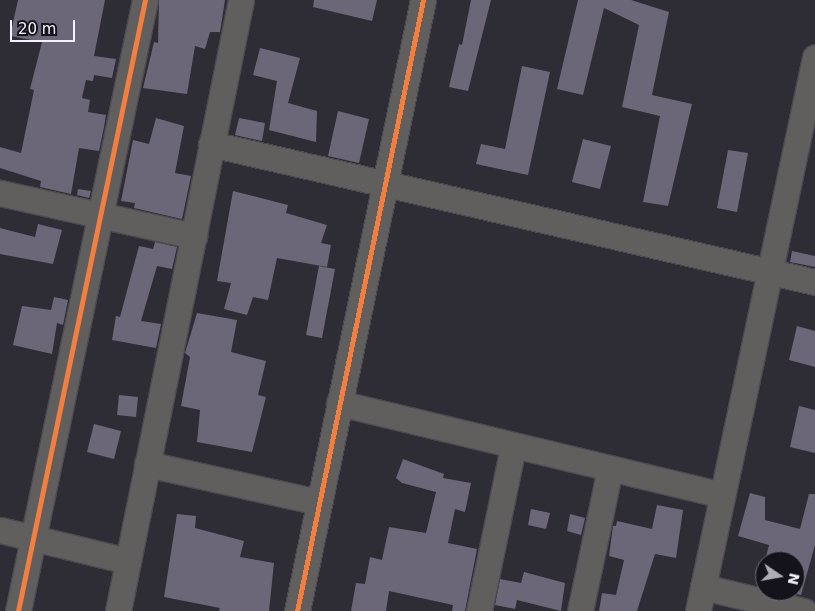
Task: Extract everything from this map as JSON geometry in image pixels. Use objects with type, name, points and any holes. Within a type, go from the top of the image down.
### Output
[{"type":"street","points":[[18,611],[145,0]]},
{"type":"street","points":[[118,611],[241,0]]},
{"type":"street","points":[[297,611],[383,185],[423,0]]},
{"type":"street","points":[[698,611],[772,272],[815,57]]},
{"type":"street","points":[[211,144],[383,185],[815,282]]},
{"type":"street","points":[[0,193],[194,236]]},
{"type":"street","points":[[339,403],[514,447],[722,495]]},
{"type":"street","points":[[479,611],[514,447]]},
{"type":"street","points":[[147,464],[318,502]]},
{"type":"street","points":[[580,611],[610,469]]},
{"type":"street","points":[[0,530],[128,561]]},
{"type":"street","points":[[703,586],[804,611]]},
{"type":"building","points":[[18,0],[105,0],[94,56],[116,59],[112,78],[94,75],[93,81],[86,80],[82,98],[90,100],[88,112],[106,115],[99,151],[79,148],[71,194],[40,187],[41,181],[0,168],[0,147],[21,153],[34,90],[30,89],[42,42],[10,36]]},
{"type":"building","points":[[159,0],[225,0],[220,32],[210,32],[205,49],[195,46],[187,94],[143,88],[154,42],[158,43]]},
{"type":"building","points":[[314,0],[377,0],[372,21],[313,7]]},
{"type":"building","points":[[471,0],[491,0],[468,91],[449,87],[459,44],[462,45]]},
{"type":"building","points":[[578,0],[631,0],[669,12],[652,95],[692,104],[668,206],[643,202],[660,116],[622,107],[639,25],[604,8],[583,95],[557,89]]},
{"type":"building","points":[[260,48],[300,58],[288,103],[317,111],[316,142],[269,130],[277,81],[253,75]]},
{"type":"building","points":[[522,66],[550,72],[528,175],[476,164],[481,144],[505,149]]},
{"type":"building","points":[[338,111],[369,119],[359,163],[328,156]]},
{"type":"building","points":[[156,118],[184,126],[175,173],[191,176],[182,219],[134,208],[135,203],[121,201],[133,140],[149,144]]},
{"type":"building","points":[[239,118],[265,123],[262,141],[235,135]]},
{"type":"building","points":[[583,139],[611,146],[600,189],[572,182]]},
{"type":"building","points":[[728,150],[748,153],[737,212],[717,208]]},
{"type":"building","points":[[78,189],[91,191],[89,198],[77,195]]},
{"type":"building","points":[[233,191],[288,205],[286,213],[327,225],[321,243],[331,245],[327,267],[277,258],[268,300],[253,297],[247,315],[224,309],[231,283],[217,281]]},
{"type":"building","points":[[38,224],[62,230],[53,264],[0,254],[0,228],[35,237]]},
{"type":"building","points":[[155,242],[177,247],[172,269],[157,266],[141,321],[161,324],[156,348],[112,340],[116,316],[120,317],[139,246],[153,249]]},
{"type":"building","points":[[792,251],[815,256],[815,267],[790,262]]},
{"type":"building","points":[[319,266],[335,269],[322,338],[306,335]]},
{"type":"building","points":[[54,297],[68,300],[63,325],[57,323],[52,354],[13,345],[22,306],[51,310]]},
{"type":"building","points":[[197,313],[237,320],[231,352],[266,361],[258,395],[266,397],[252,452],[197,442],[200,410],[181,406],[190,357],[185,353]]},
{"type":"building","points":[[797,326],[815,331],[815,367],[789,360]]},
{"type":"building","points":[[119,395],[138,397],[136,417],[117,415]]},
{"type":"building","points":[[799,406],[815,410],[815,453],[790,447]]},
{"type":"building","points":[[94,424],[121,431],[114,459],[87,452]]},
{"type":"building","points":[[403,459],[444,474],[443,478],[471,483],[465,512],[455,509],[448,543],[477,549],[465,611],[452,611],[453,605],[389,591],[386,611],[351,611],[356,583],[365,584],[370,557],[382,560],[389,527],[426,533],[436,492],[402,483],[396,478]]},
{"type":"building","points":[[750,493],[765,497],[765,520],[800,529],[809,494],[815,494],[815,545],[805,581],[805,551],[768,551],[769,545],[738,536]]},
{"type":"building","points":[[657,505],[683,510],[676,558],[655,554],[637,611],[599,611],[602,593],[616,595],[624,560],[609,556],[613,526],[616,526],[617,521],[652,529]]},
{"type":"building","points":[[531,509],[550,513],[546,529],[528,525]]},
{"type":"building","points":[[177,514],[196,516],[195,528],[244,541],[240,557],[274,563],[269,611],[219,611],[220,608],[164,597]]},
{"type":"building","points":[[570,514],[585,518],[581,535],[567,531]]},
{"type":"building","points":[[524,572],[565,583],[561,611],[517,600],[515,609],[495,605],[500,579],[521,583]]},
{"type":"cycle path","points":[[18,611],[145,0]]},
{"type":"cycle path","points":[[297,611],[423,0]]}]
